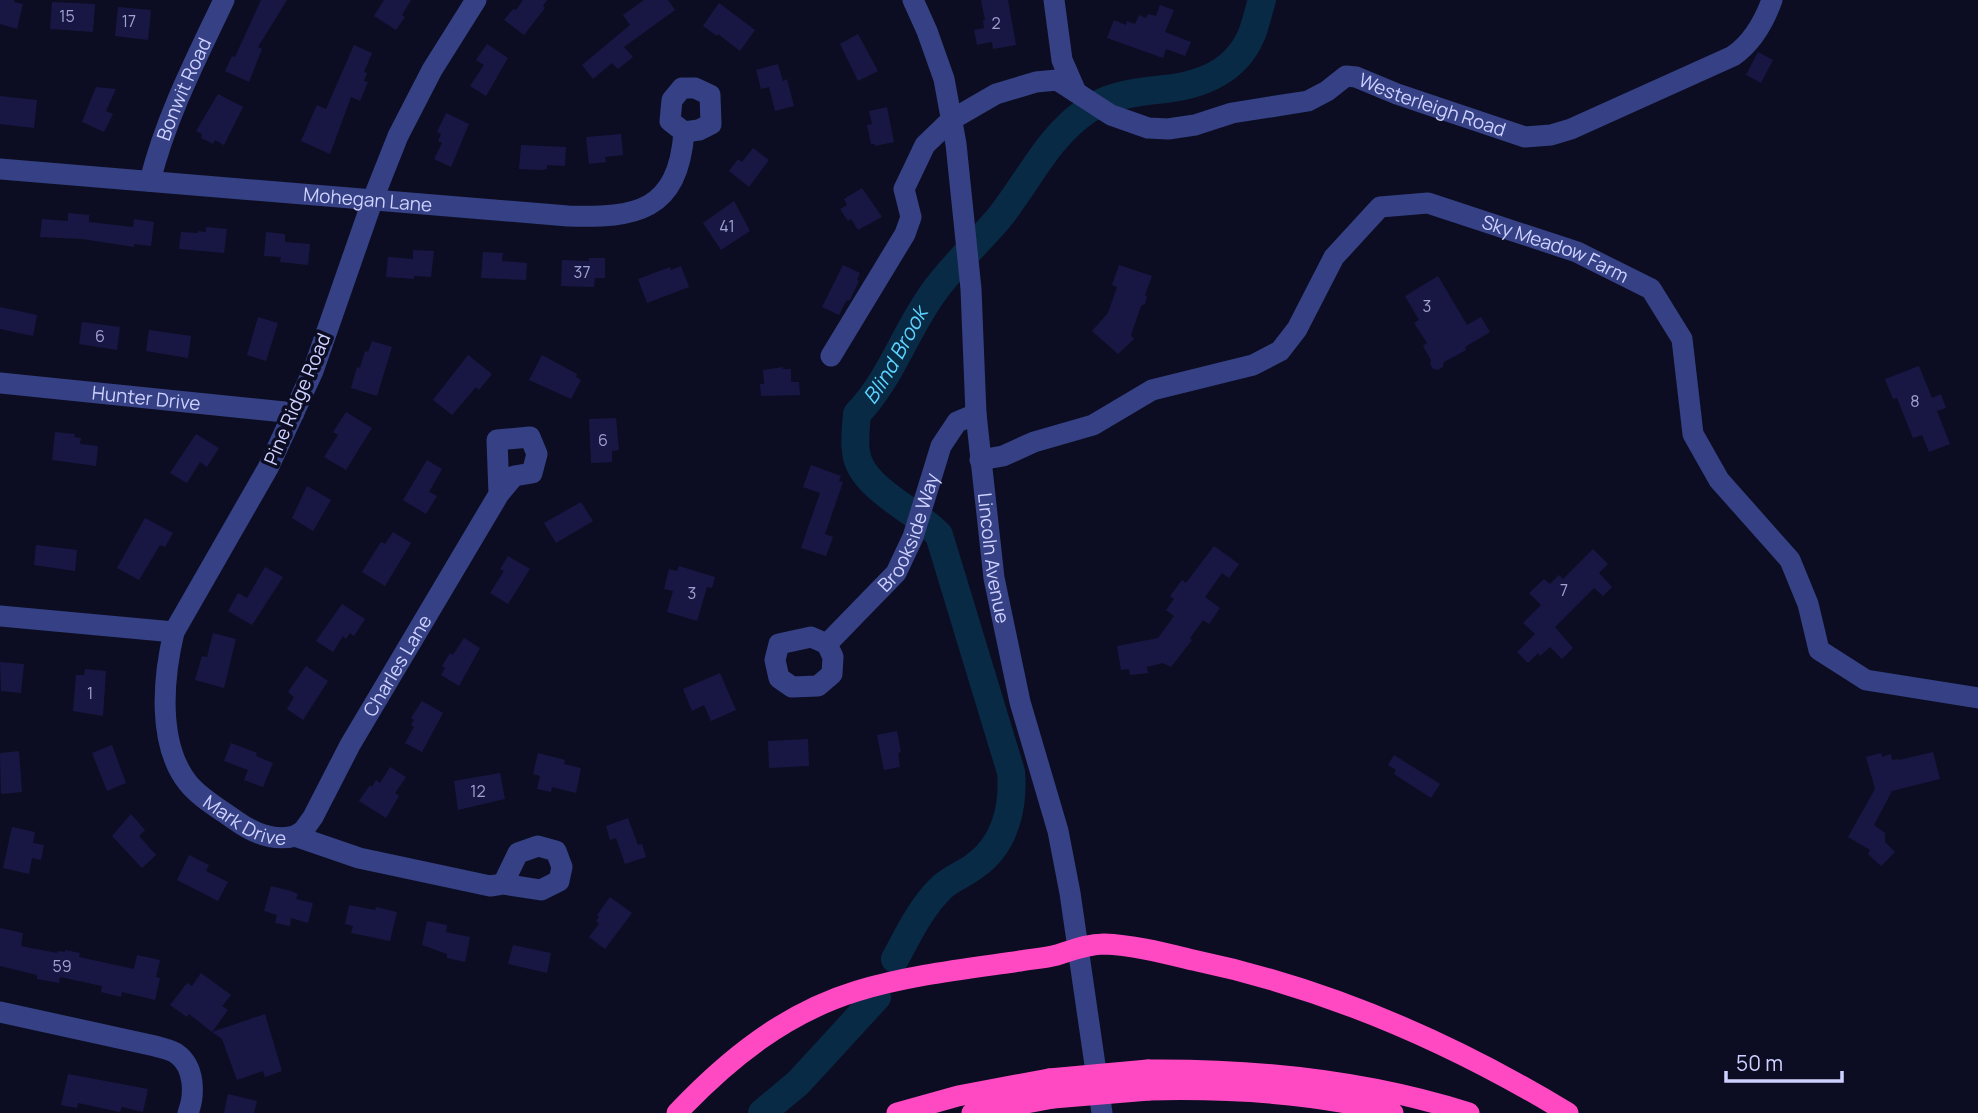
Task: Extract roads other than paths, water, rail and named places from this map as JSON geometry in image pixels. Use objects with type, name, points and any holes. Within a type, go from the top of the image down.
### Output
[{"type":"highway","points":[[677,1113],[740,1053],[788,1021],[830,1001],[884,984],[940,972],[1047,957],[1077,948],[1104,944],[1212,964],[1314,992],[1390,1021],[1467,1056],[1568,1113]]},
{"type":"highway","points":[[897,1113],[967,1094],[1238,1071],[1323,1080],[1378,1090],[1469,1113]]},
{"type":"highway","points":[[1149,1080],[1331,1101],[1393,1113]]},
{"type":"highway","points":[[972,1113],[1051,1088]]},
{"type":"street","name":"Bonwit Road","points":[[150,181],[157,151],[174,107],[224,0]]},
{"type":"street","name":"Pine Ridge Road","points":[[174,632],[268,468],[313,371],[398,136],[432,70],[476,0]]},
{"type":"street","name":"Lincoln Avenue","points":[[913,0],[928,31],[944,79],[951,120],[971,289],[980,460],[997,591],[1020,702],[1058,831],[1102,1113]]},
{"type":"street","points":[[1054,0],[1062,60],[1077,94]]},
{"type":"street","name":"Westerleigh Road","points":[[831,356],[905,234],[911,217],[904,189],[925,145],[951,120],[996,94],[1036,82],[1057,80],[1111,115],[1148,128],[1168,129],[1195,125],[1232,113],[1308,101],[1346,76],[1356,77],[1396,94],[1525,137],[1551,135],[1572,129],[1742,50],[1754,37],[1772,0]]},
{"type":"street","name":"Mohegan Lane","points":[[0,169],[568,216],[609,217],[652,205],[677,174],[684,132]]},
{"type":"street","name":"Sky Meadow Farm","points":[[980,460],[1003,456],[1034,442],[1093,425],[1152,390],[1248,366],[1280,351],[1297,329],[1334,257],[1380,208],[1428,203],[1577,252],[1651,289],[1682,340],[1693,434],[1719,481],[1790,560],[1808,604],[1819,650],[1866,680],[1978,698]]},
{"type":"street","name":"Hunter Drive","points":[[0,383],[294,413]]},
{"type":"street","name":"Brookside Way","points":[[827,644],[897,572],[913,537],[941,446],[957,422],[976,414]]},
{"type":"street","name":"Charles Lane","points":[[295,836],[303,831],[313,817],[349,746],[499,494]]},
{"type":"street","points":[[0,616],[174,632]]},
{"type":"street","name":"Mark Drive","points":[[174,632],[167,661],[163,698],[167,727],[172,748],[188,783],[210,803],[251,831],[285,839],[295,836],[359,858],[490,886],[503,884]]},
{"type":"street","points":[[0,1012],[155,1046],[177,1054],[190,1071],[193,1093],[188,1113]]},
{"type":"waterway","name":"Blind Brook","points":[[895,959],[915,922],[940,889],[976,865],[994,847],[1006,824],[1012,785],[1011,772],[939,535],[867,477],[856,452],[857,414],[879,386],[933,293],[999,218],[1060,134],[1086,111],[1103,102],[1128,94],[1185,86],[1224,69],[1244,49],[1253,32],[1262,0]]},
{"type":"waterway","name":"Blind Brook","points":[[762,1113],[798,1083],[877,997]]}]
